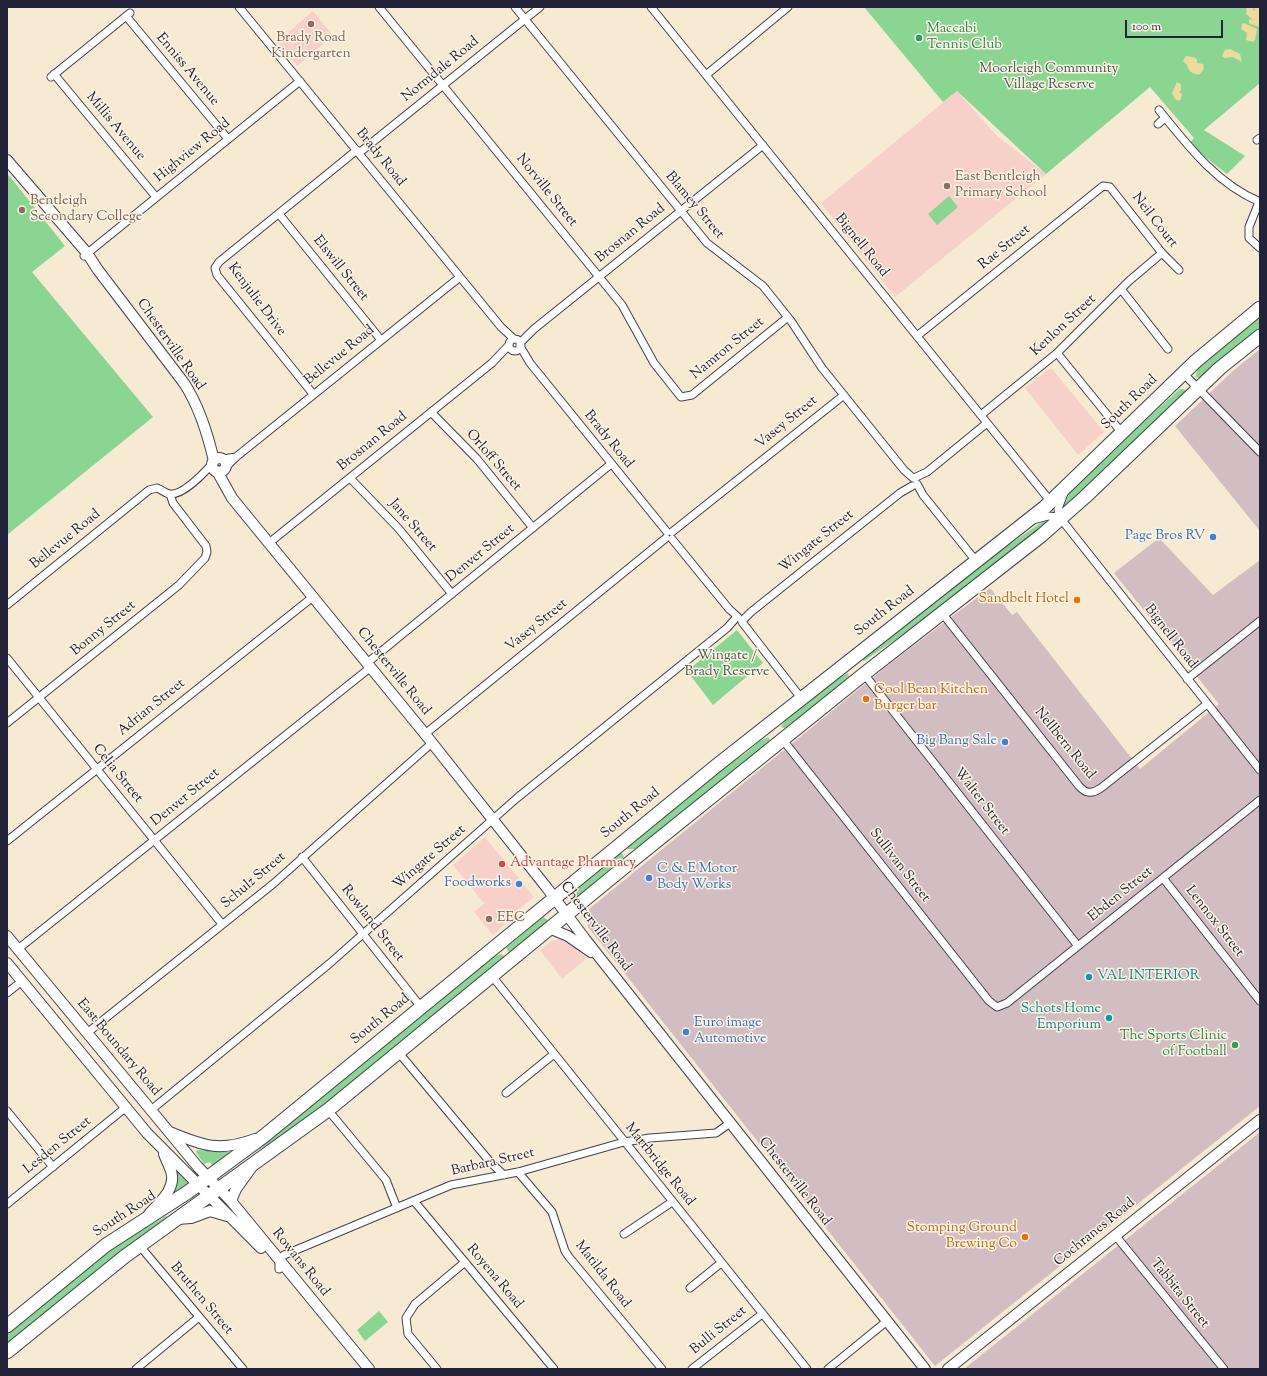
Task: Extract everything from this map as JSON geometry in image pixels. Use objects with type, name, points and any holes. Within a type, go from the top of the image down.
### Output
[{"type":"highway","name":"South Road","points":[[7,1326],[106,1245],[203,1181],[264,1136],[554,897],[769,723],[1027,522],[1065,489],[1183,373],[1206,352],[1260,308]]},
{"type":"highway","points":[[7,1352],[139,1245],[255,1164],[328,1110],[551,929],[633,860],[1060,518],[1198,388],[1260,336]]},
{"type":"highway","points":[[852,658],[864,674]]},
{"type":"highway","points":[[769,723],[783,740]]},
{"type":"highway","points":[[620,844],[633,860]]},
{"type":"highway","points":[[498,944],[512,960]]},
{"type":"street","name":"Brady Road","points":[[239,7],[515,344],[801,698]]},
{"type":"street","name":"Norville Street","points":[[379,7],[444,85],[627,312],[654,363],[676,392],[684,398]]},
{"type":"street","name":"Blamey Street","points":[[516,7],[710,247],[763,286],[788,317],[822,368],[976,561]]},
{"type":"street","name":"Normdale Road","points":[[279,214],[444,85],[540,7]]},
{"type":"street","name":"Bignell Road","points":[[651,7],[1051,502]]},
{"type":"street","points":[[706,75],[788,7]]},
{"type":"street","name":"Millis Avenue","points":[[128,15],[53,76],[156,197]]},
{"type":"street","name":"Enniss Avenue","points":[[128,15],[228,139]]},
{"type":"street","name":"Highview Road","points":[[85,255],[300,81]]},
{"type":"street","points":[[1159,110],[1193,152],[1238,191],[1260,202],[1249,227],[1249,238],[1260,248]]},
{"type":"street","points":[[1158,124],[1166,118]]},
{"type":"street","name":"Brosnan Road","points":[[269,543],[598,276],[763,145]]},
{"type":"street","name":"Chesterville Road","points":[[7,160],[45,206],[63,232],[98,270],[187,388],[219,465],[238,504],[493,819],[600,958],[925,1369]]},
{"type":"street","name":"Rae Street","points":[[917,336],[1101,187],[1106,185],[1110,187]]},
{"type":"street","name":"Neil Court","points":[[1110,187],[1162,254],[1179,270]]},
{"type":"street","name":"Elswill Street","points":[[279,214],[381,340]]},
{"type":"street","name":"Kenjulie Drive","points":[[279,214],[219,262],[215,268],[215,272],[313,394]]},
{"type":"street","name":"Kenlon Street","points":[[981,415],[1057,353],[1120,289],[1162,254]]},
{"type":"street","name":"Bellevue Road","points":[[219,465],[236,457],[460,277]]},
{"type":"street","points":[[1120,289],[1168,349]]},
{"type":"street","name":"Namron Street","points":[[684,398],[692,395],[788,317]]},
{"type":"street","points":[[1057,353],[1122,433]]},
{"type":"street","points":[[1183,373],[1260,452]]},
{"type":"street","name":"Vasey Street","points":[[425,734],[844,394]]},
{"type":"street","name":"Orloff Street","points":[[431,412],[482,465],[533,528]]},
{"type":"street","name":"Wingate Street","points":[[151,1110],[314,977],[493,819],[727,628],[751,612],[987,423]]},
{"type":"street","name":"Denver Street","points":[[18,949],[369,665],[452,594],[612,464]]},
{"type":"street","points":[[170,494],[179,492],[204,473],[219,465]]},
{"type":"street","name":"Jane Street","points":[[350,478],[399,529],[452,594]]},
{"type":"street","name":"Bellevue Road","points":[[7,605],[151,489],[157,488],[170,494]]},
{"type":"street","points":[[1027,522],[1048,516],[1060,518],[1058,509],[1065,489]]},
{"type":"street","name":"Bonny Street","points":[[7,723],[179,585],[206,558],[207,549],[173,504],[170,494]]},
{"type":"street","name":"Bignell Road","points":[[1060,518],[1260,770]]},
{"type":"street","name":"Adrian Street","points":[[7,841],[314,596]]},
{"type":"street","name":"Nellbern Road","points":[[942,613],[1085,792],[1092,793],[1101,788],[1207,704]]},
{"type":"street","points":[[1187,679],[1260,621]]},
{"type":"street","name":"Celia Street","points":[[7,658],[222,924]]},
{"type":"street","name":"Walter Street","points":[[864,674],[1078,946]]},
{"type":"street","name":"Sullivan Street","points":[[783,740],[989,1001],[997,1007]]},
{"type":"street","name":"Schulz Street","points":[[87,1033],[302,857],[432,743]]},
{"type":"street","name":"Ebden Street","points":[[997,1007],[1007,1003],[1260,800]]},
{"type":"street","name":"Rowland Street","points":[[302,857],[421,1007]]},
{"type":"street","name":"Lennox Street","points":[[1163,878],[1260,1001]]},
{"type":"street","points":[[551,929],[568,936],[600,958]]},
{"type":"street","name":"East Boundary Road","points":[[7,936],[169,1132],[203,1181]]},
{"type":"street","points":[[7,963],[125,1108],[162,1149],[203,1181]]},
{"type":"street","name":"Marrbridge Road","points":[[492,976],[807,1369]]},
{"type":"street","points":[[7,993],[22,981]]},
{"type":"street","points":[[36,999],[50,988]]},
{"type":"street","points":[[399,1053],[491,1163],[504,1175]]},
{"type":"street","points":[[506,1093],[554,1054]]},
{"type":"street","name":"Lesden Street","points":[[7,1204],[125,1108]]},
{"type":"street","points":[[328,1110],[386,1180],[396,1208]]},
{"type":"street","points":[[7,1111],[53,1167]]},
{"type":"street","name":"Cochranes Road","points":[[948,1369],[1260,1120]]},
{"type":"street","name":"Barbara Street","points":[[279,1264],[289,1253],[451,1186],[518,1172],[624,1142],[650,1138],[716,1133],[730,1123]]},
{"type":"street","points":[[169,1132],[198,1144],[216,1147],[239,1145],[264,1136]]},
{"type":"street","points":[[144,1221],[168,1192],[173,1182],[172,1172],[162,1149]]},
{"type":"street","points":[[480,1180],[493,1170],[491,1163]]},
{"type":"street","points":[[231,1201],[236,1189],[255,1164]]},
{"type":"street","name":"Matilda Road","points":[[518,1172],[552,1212],[566,1253],[662,1369]]},
{"type":"street","name":"Rowans Road","points":[[203,1181],[214,1192],[229,1216],[279,1264]]},
{"type":"street","name":"Rowans Road","points":[[214,1192],[231,1201],[279,1264],[327,1322],[369,1369]]},
{"type":"street","name":"Royena Road","points":[[414,1201],[554,1369]]},
{"type":"street","points":[[624,1234],[672,1202]]},
{"type":"street","points":[[177,1219],[191,1218],[210,1211],[229,1216]]},
{"type":"street","name":"Tabbita Street","points":[[1115,1235],[1224,1369]]},
{"type":"street","name":"Bruthen Street","points":[[139,1245],[243,1369]]},
{"type":"street","points":[[437,1369],[408,1334],[406,1318],[415,1304],[465,1262]]},
{"type":"street","points":[[690,1288],[721,1263]]},
{"type":"street","name":"Bulli Street","points":[[692,1369],[762,1314]]},
{"type":"street","points":[[136,1369],[199,1317]]},
{"type":"street","points":[[828,1369],[887,1321]]},
{"type":"street","name":"Rowans Road","points":[[327,1322],[362,1369]]},
{"type":"shaded area","name":"Brady Road Kindergarten","points":[[313,11],[333,36],[297,66],[277,42]]},
{"type":"shaded area","name":"East Bentleigh Primary School","points":[[957,91],[996,135],[1046,174],[895,297],[821,203]]},
{"type":"shaded area","points":[[1260,349],[1260,531],[1175,426],[1234,370]]},
{"type":"shaded area","points":[[1049,369],[1052,369],[1104,432],[1078,455],[1025,388]]},
{"type":"shaded area","points":[[1159,538],[1213,595],[1260,560],[1260,1106],[935,1366],[588,927],[589,909],[897,658],[990,588],[1012,615],[1017,612],[1140,769],[1219,704],[1114,573]]},
{"type":"shaded area","points":[[485,837],[534,897],[506,921],[504,925],[493,935],[474,912],[486,902],[483,902],[453,865]]},
{"type":"shaded area","points":[[560,939],[566,941],[587,958],[562,979],[540,950],[552,941]]},
{"type":"shaded area","points":[[1260,1132],[1260,1369],[964,1369]]},
{"type":"green space","name":"Moorleigh Community Village Reserve","points":[[864,7],[1260,7],[1260,83],[1204,130],[1245,156],[1227,174],[1195,149],[1190,143],[1194,138],[1150,87],[1046,174],[957,91],[943,102]]},
{"type":"green space","points":[[7,173],[65,246],[32,272],[153,417],[7,535]]},
{"type":"green space","points":[[949,196],[958,207],[937,225],[928,214]]},
{"type":"green space","points":[[1260,315],[1260,329],[1200,378],[1195,377],[1199,367]]},
{"type":"green space","points":[[1180,389],[1184,389],[1186,391],[1063,512],[1063,507],[1070,492],[1121,442]]},
{"type":"green space","points":[[1046,519],[1053,520],[910,630],[864,661],[861,659],[956,582]]},
{"type":"green space","name":"Wingate / Brady Reserve","points":[[737,630],[763,663],[713,705],[687,671]]},
{"type":"green space","points":[[848,673],[849,676],[841,686],[787,729],[781,727],[785,720],[801,704],[821,689]]},
{"type":"green space","points":[[768,737],[770,740],[766,747],[671,824],[635,849],[627,849],[630,842],[713,774]]},
{"type":"green space","points":[[620,850],[624,857],[577,897],[570,896]]},
{"type":"green space","points":[[543,917],[549,921],[511,955],[506,948]]},
{"type":"green space","points":[[501,954],[504,956],[499,964],[293,1130],[250,1155],[249,1152],[459,982]]},
{"type":"green space","points":[[197,1150],[230,1153],[213,1166],[210,1162],[204,1164],[196,1152]]},
{"type":"green space","points":[[174,1166],[190,1183],[174,1194],[172,1193]]},
{"type":"green space","points":[[166,1216],[168,1218],[7,1346],[7,1331],[106,1251]]},
{"type":"green space","points":[[379,1311],[388,1322],[365,1341],[357,1330]]},
{"type":"sand","points":[[1247,7],[1253,7],[1253,10],[1255,11],[1254,7],[1260,7],[1259,27],[1249,23],[1249,19],[1253,20],[1246,14]]},
{"type":"sand","points":[[1244,23],[1257,29],[1255,40],[1253,42],[1246,40],[1247,33],[1241,29],[1242,24]]},
{"type":"sand","points":[[1230,49],[1240,54],[1242,62],[1233,57],[1225,58],[1222,56],[1225,50]]},
{"type":"sand","points":[[1186,56],[1193,57],[1197,59],[1197,63],[1203,64],[1204,69],[1200,74],[1194,74],[1190,71],[1183,61]]},
{"type":"sand","points":[[1177,82],[1181,84],[1181,90],[1179,92],[1182,94],[1179,101],[1175,99],[1172,93]]},
{"type":"place","name":"Brady Road Kindergarten","points":[[311,24]]},
{"type":"place","name":"Maccabi Tennis Club","points":[[919,38]]},
{"type":"place","name":"East Bentleigh Primary School","points":[[947,186]]},
{"type":"place","name":"Bentleigh Secondary College","points":[[22,210]]},
{"type":"place","name":"Page Bros RV","points":[[1213,537]]},
{"type":"place","name":"Sandbelt Hotel","points":[[1077,600]]},
{"type":"place","name":"Cool Bean Kitchen Burger bar","points":[[866,699]]},
{"type":"place","name":"Big Bang Sale","points":[[1005,742]]},
{"type":"place","name":"Advantage Pharmacy","points":[[502,864]]},
{"type":"place","name":"C & E Motor Body Works","points":[[649,878]]},
{"type":"place","name":"Foodworks","points":[[519,884]]},
{"type":"place","name":"EEC","points":[[489,919]]},
{"type":"place","name":"VAL INTERIOR","points":[[1089,977]]},
{"type":"place","name":"Schots Home Emporium","points":[[1109,1018]]},
{"type":"place","name":"Euro image Automotive","points":[[686,1032]]},
{"type":"place","name":"The Sports Clinic of Football","points":[[1235,1045]]},
{"type":"place","name":"Stomping Ground Brewing Co","points":[[1025,1237]]}]
